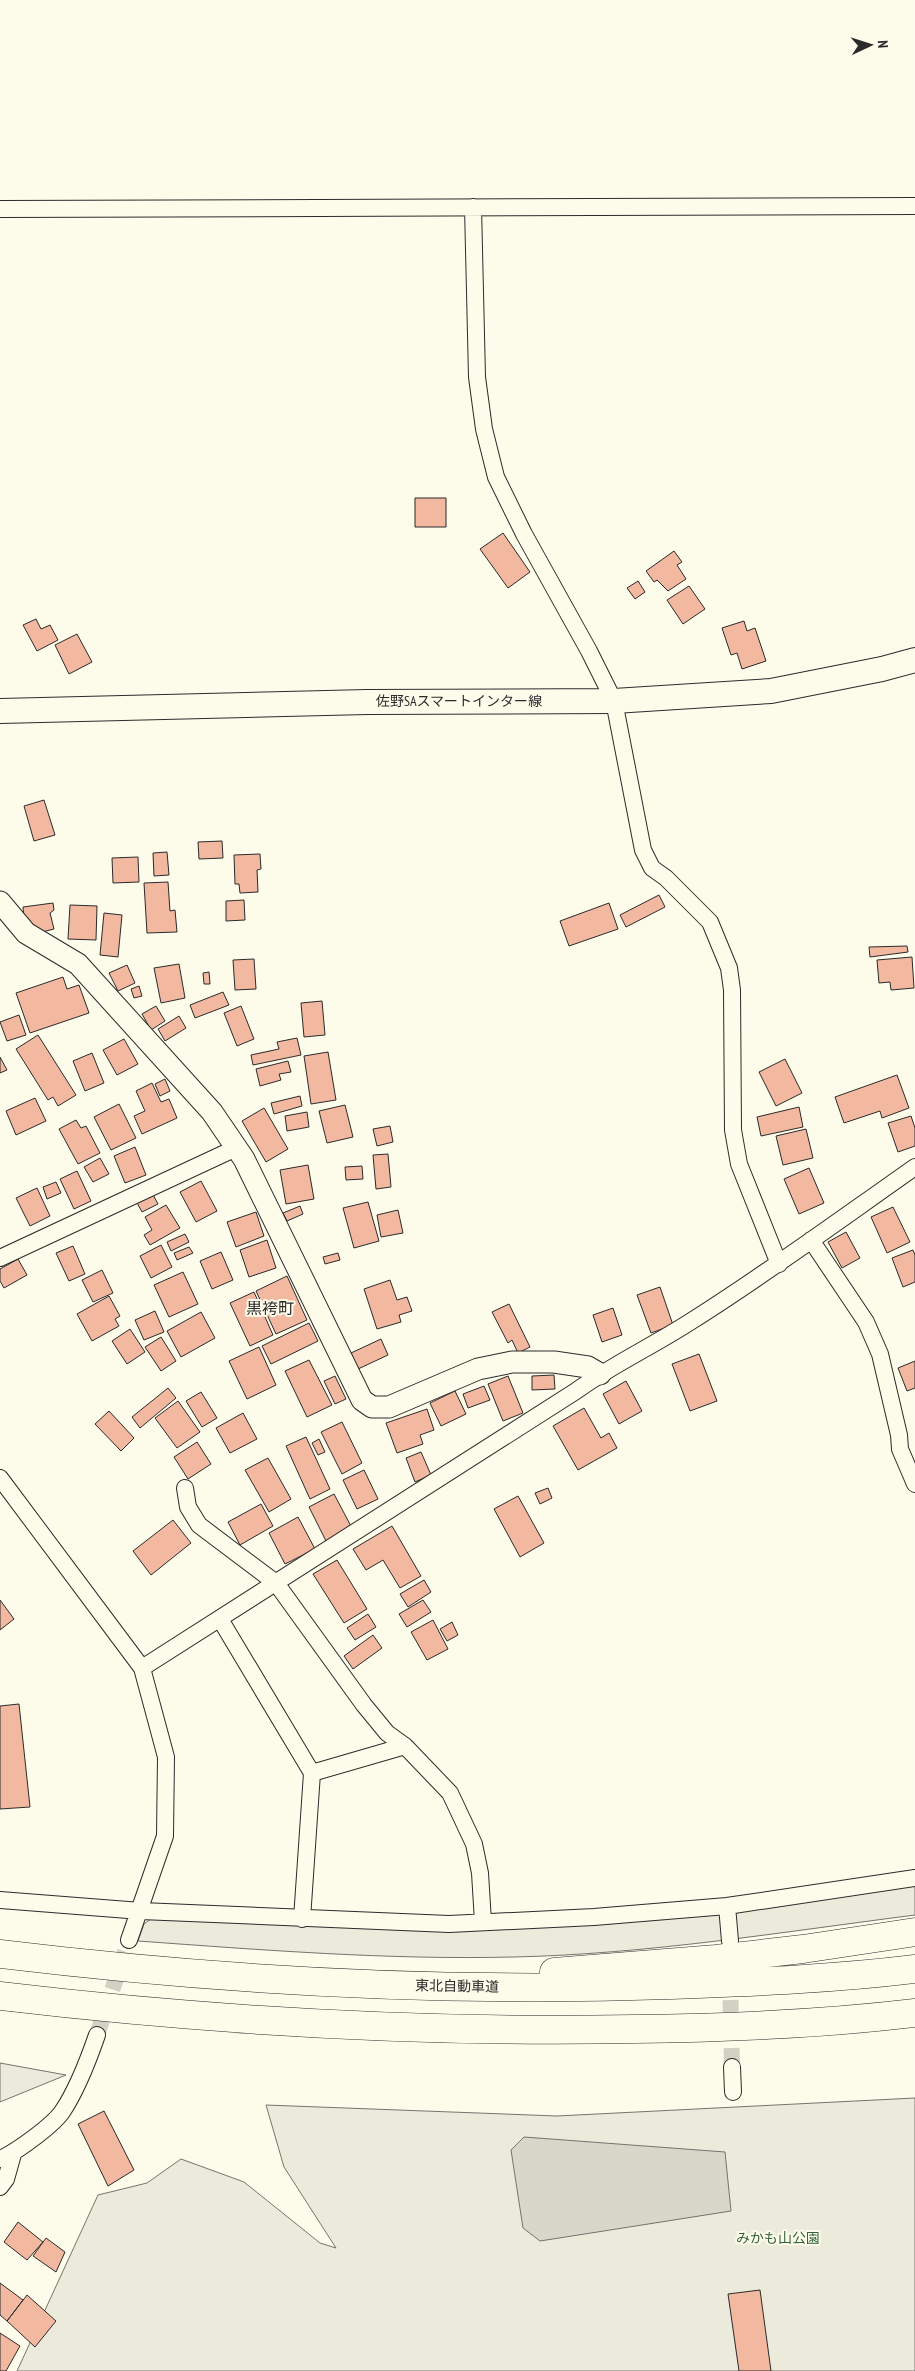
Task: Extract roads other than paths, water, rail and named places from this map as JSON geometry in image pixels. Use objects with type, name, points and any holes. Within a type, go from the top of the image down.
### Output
[{"type":"highway","points":[[458,1986],[568,1970],[716,1959],[802,1950],[915,1932]]},
{"type":"highway","name":"東北自動車道","points":[[0,1954],[269,1980],[569,1989],[805,1979],[915,1969]]},
{"type":"highway","points":[[0,1996],[149,2013],[463,2030],[718,2028],[915,2013]]},
{"type":"main road","name":"佐野SAスマートインター線","points":[[0,710],[367,702],[614,701],[772,691],[882,669],[915,660]]},
{"type":"street","points":[[0,209],[915,206]]},
{"type":"street","points":[[473,207],[477,377],[484,429],[496,477],[524,534],[589,651],[614,701],[643,850],[652,868],[666,878],[710,922],[729,968],[733,1021],[733,1130],[739,1164],[779,1264]]},
{"type":"street","points":[[0,902],[26,933],[78,964],[212,1112],[248,1168],[362,1400],[372,1407],[389,1407],[478,1369],[512,1362],[563,1363],[588,1367],[600,1374]]},
{"type":"street","points":[[0,1258],[236,1148]]},
{"type":"street","points":[[142,1668],[600,1374],[691,1322],[779,1264],[915,1168]]},
{"type":"street","points":[[811,1240],[866,1322],[880,1354],[900,1435],[900,1449],[915,1484]]},
{"type":"street","points":[[0,1478],[142,1668],[166,1757],[165,1836],[141,1911],[129,1940]]},
{"type":"street","points":[[185,1488],[188,1507],[199,1525],[276,1583],[387,1733],[405,1746],[450,1793],[466,1823],[474,1844],[480,1873],[484,1922]]},
{"type":"street","points":[[220,1618],[312,1773],[302,1919]]},
{"type":"street","points":[[312,1773],[405,1746]]},
{"type":"street","points":[[0,1900],[141,1911],[448,1924],[594,1917],[727,1906],[915,1878]]},
{"type":"street","points":[[727,1906],[730,1941]]},
{"type":"street","points":[[0,2187],[6,2179],[6,2157],[61,2114],[88,2062],[97,2035]]},
{"type":"street","points":[[732,2068],[733,2092]]},
{"type":"tunnel","points":[[97,2035],[129,1940]]},
{"type":"tunnel","points":[[730,1976],[732,2067]]},
{"type":"district","name":"黒袴町","points":[[270,1308]]},
{"type":"park label","name":"みかも山公園","points":[[778,2238]]}]
